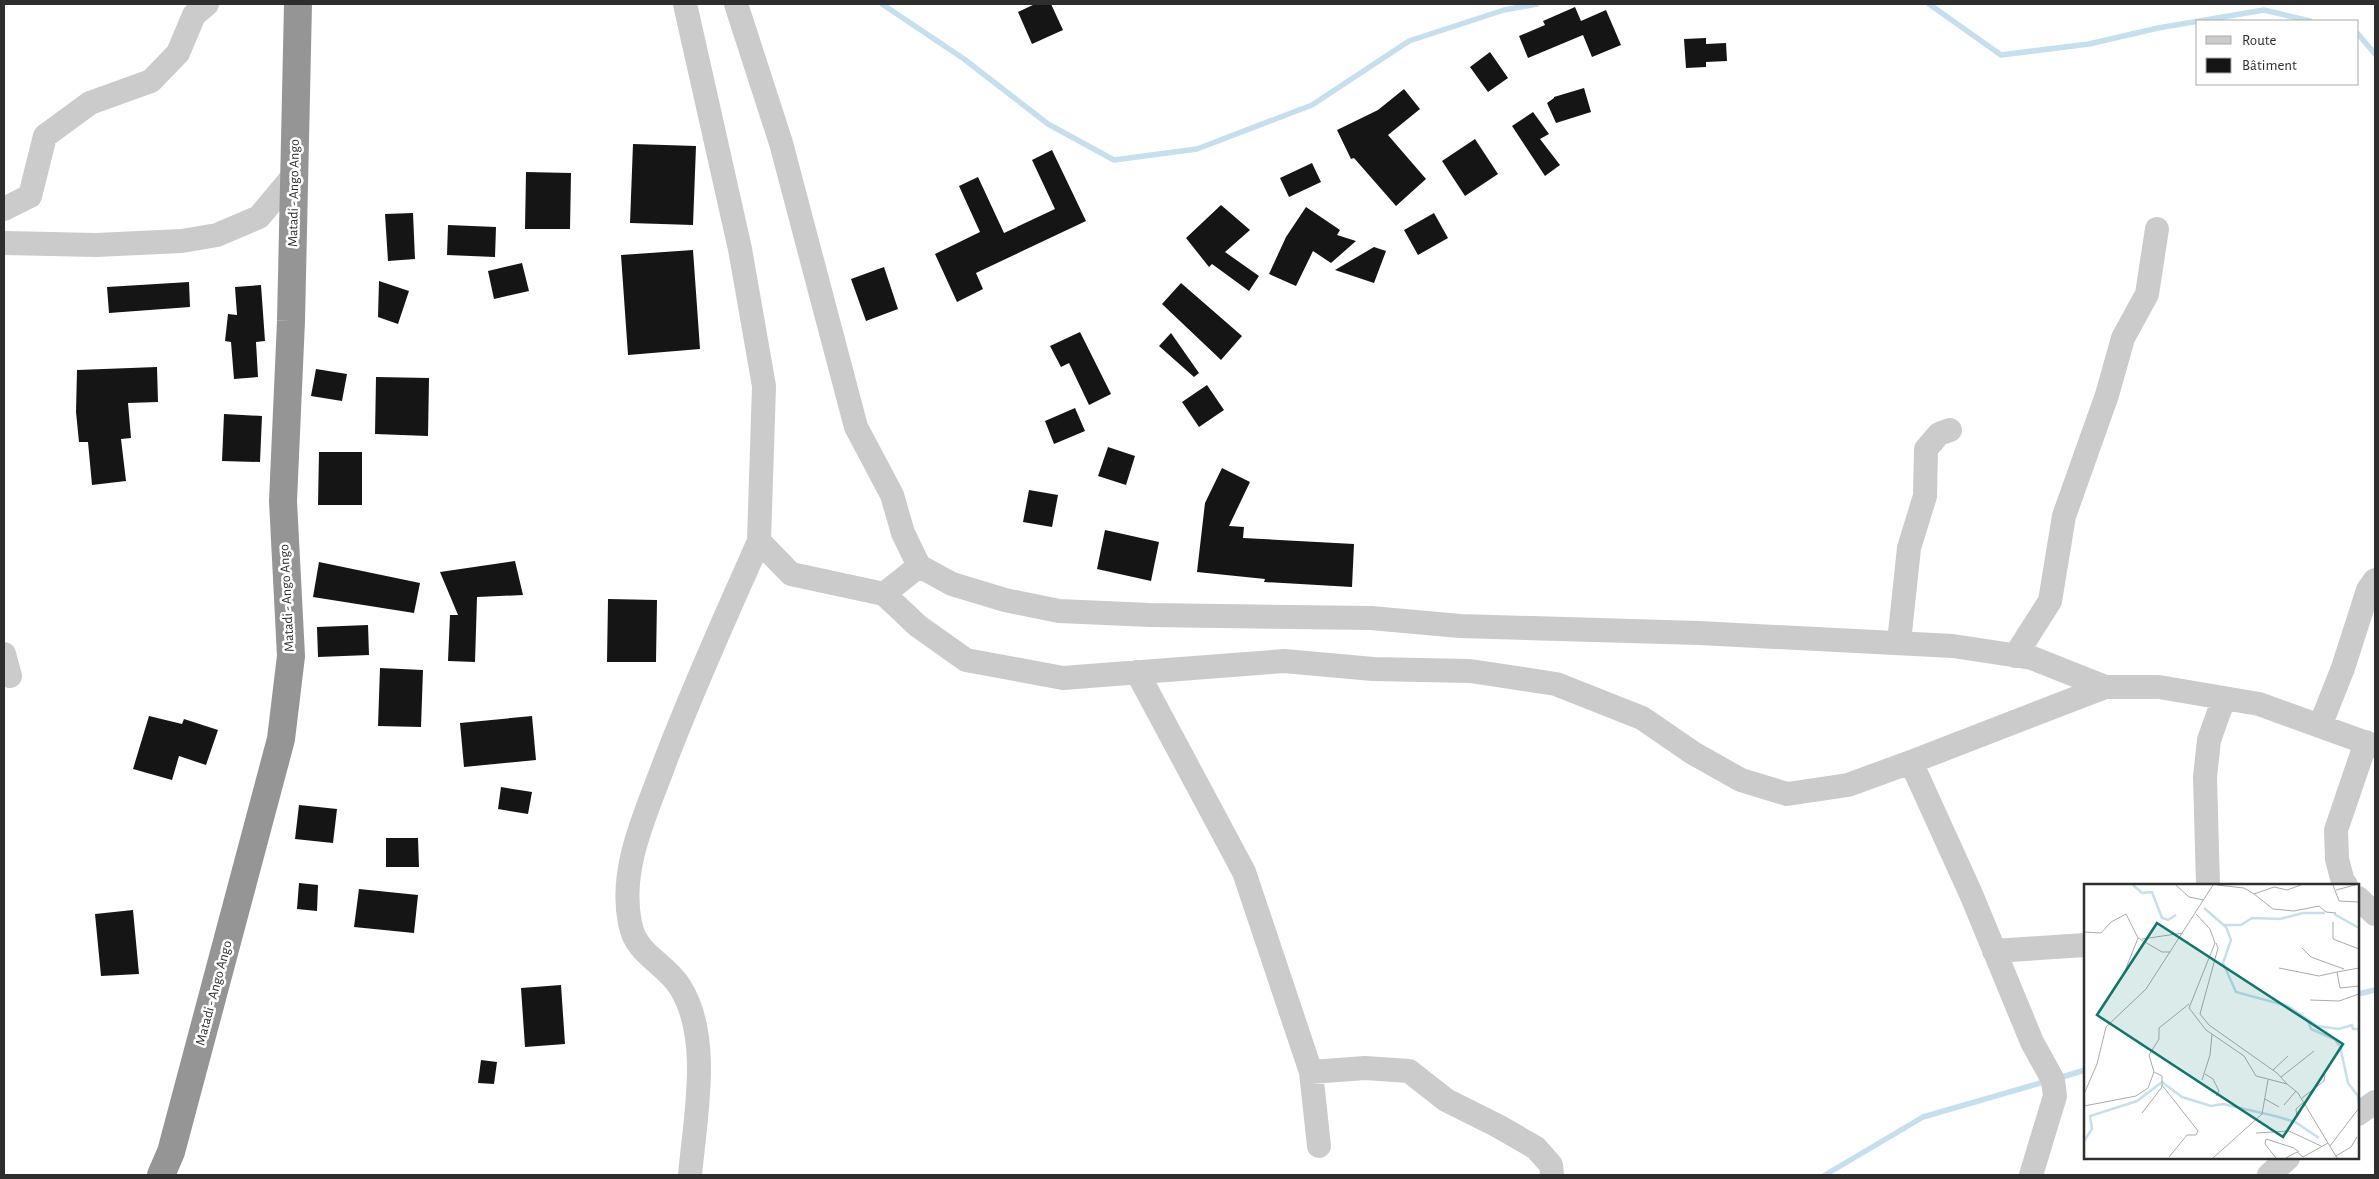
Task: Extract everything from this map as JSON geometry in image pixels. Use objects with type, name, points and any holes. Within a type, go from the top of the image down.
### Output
[{"type":"highway","name":"Matadi - Ango Ango","points":[[161,1175],[173,1143],[281,740],[291,656],[282,501],[291,321],[298,4]]},
{"type":"street","points":[[4,209],[30,196],[45,136],[90,103],[151,81],[178,53],[194,15],[207,4]]},
{"type":"street","points":[[686,4],[740,249],[764,386],[759,540],[680,721],[637,837],[626,891],[630,925],[645,954],[673,976],[689,1000],[696,1025],[698,1073],[690,1175]]},
{"type":"street","points":[[736,4],[781,143],[856,427],[892,495],[903,533],[919,566],[952,584],[1005,600],[1059,611],[1150,615],[1371,618],[1460,626],[1699,633],[1954,646],[2032,658],[2105,687]]},
{"type":"street","points":[[4,243],[96,245],[182,241],[217,235],[259,217],[294,175]]},
{"type":"street","points":[[2015,656],[2050,602],[2064,516],[2107,395],[2123,338],[2147,294],[2157,229]]},
{"type":"street","points":[[1899,642],[1909,548],[1924,496],[1926,450],[1939,434],[1950,430]]},
{"type":"street","points":[[759,540],[791,574],[884,594],[918,626],[966,660],[1063,678],[1284,661],[1373,669],[1470,671],[1556,684],[1642,718],[1692,753],[1742,780],[1787,794],[1848,785],[2105,687],[2159,686],[2259,704],[2371,744],[2336,830],[2337,859],[2345,884]]},
{"type":"street","points":[[884,594],[919,566]]},
{"type":"street","points":[[2320,726],[2344,668],[2368,590],[2375,580]]},
{"type":"street","points":[[1137,672],[1244,872],[1312,1072],[1319,1146]]},
{"type":"street","points":[[2208,884],[2205,777],[2209,740],[2224,698]]},
{"type":"street","points":[[1911,762],[2032,1042],[2053,1080],[2055,1096],[2031,1175]]},
{"type":"street","points":[[2359,899],[2375,914]]},
{"type":"street","points":[[1994,951],[2084,945]]},
{"type":"street","points":[[1312,1072],[1365,1068],[1409,1071],[1446,1100],[1498,1126],[1536,1148],[1551,1165],[1552,1175]]},
{"type":"street","points":[[2359,1113],[2375,1102]]},
{"type":"street","points":[[2269,1175],[2287,1159]]},
{"type":"building","points":[[1035,4],[1051,4],[1063,30],[1032,44],[1018,12]]},
{"type":"building","points":[[1575,7],[1581,21],[1606,10],[1621,45],[1592,57],[1583,35],[1528,58],[1519,36],[1545,25],[1543,21]]},
{"type":"building","points":[[1706,38],[1706,44],[1726,43],[1727,61],[1706,62],[1706,67],[1686,68],[1684,39]]},
{"type":"building","points":[[1490,52],[1508,78],[1488,92],[1470,67]]},
{"type":"building","points":[[1584,88],[1591,112],[1556,123],[1547,103],[1554,97]]},
{"type":"building","points":[[1404,89],[1420,109],[1388,135],[1426,179],[1396,206],[1354,158],[1351,159],[1337,130],[1378,110]]},
{"type":"building","points":[[1533,112],[1549,134],[1540,139],[1560,165],[1545,176],[1512,126]]},
{"type":"building","points":[[1475,139],[1498,174],[1465,196],[1442,161]]},
{"type":"building","points":[[633,144],[696,146],[693,225],[630,223]]},
{"type":"building","points":[[1052,150],[1086,221],[976,273],[983,289],[957,302],[935,254],[980,232],[959,186],[978,177],[1004,233],[1055,209],[1032,160]]},
{"type":"building","points":[[1312,163],[1321,182],[1289,197],[1280,178]]},
{"type":"building","points":[[526,172],[571,173],[570,229],[525,229]]},
{"type":"building","points":[[1221,205],[1250,230],[1225,252],[1259,276],[1249,291],[1212,264],[1209,267],[1186,238]]},
{"type":"building","points":[[1306,207],[1340,230],[1337,235],[1356,241],[1331,263],[1313,251],[1296,286],[1269,274],[1286,237]]},
{"type":"building","points":[[413,213],[415,259],[388,261],[385,214]]},
{"type":"building","points":[[1434,213],[1448,238],[1418,255],[1404,230]]},
{"type":"building","points":[[448,225],[496,227],[495,257],[447,255]]},
{"type":"building","points":[[1374,247],[1386,251],[1374,283],[1335,270]]},
{"type":"building","points":[[693,250],[700,349],[628,355],[621,255]]},
{"type":"building","points":[[522,263],[529,291],[494,299],[488,271]]},
{"type":"building","points":[[884,267],[898,309],[866,321],[851,279]]},
{"type":"building","points":[[379,281],[409,291],[398,324],[378,317]]},
{"type":"building","points":[[189,282],[190,307],[109,313],[107,287]]},
{"type":"building","points":[[1181,283],[1242,336],[1221,360],[1162,304]]},
{"type":"building","points":[[261,285],[265,341],[256,342],[258,377],[234,379],[231,342],[225,341],[228,314],[237,315],[235,287]]},
{"type":"building","points":[[1080,332],[1111,394],[1089,405],[1069,363],[1061,367],[1050,346]]},
{"type":"building","points":[[1171,333],[1199,373],[1194,377],[1159,346]]},
{"type":"building","points":[[157,367],[158,402],[128,403],[131,438],[121,439],[126,481],[92,485],[88,442],[79,442],[76,412],[77,370]]},
{"type":"building","points":[[316,369],[347,374],[342,401],[311,396]]},
{"type":"building","points":[[376,377],[429,378],[428,436],[375,434]]},
{"type":"building","points":[[1207,385],[1224,410],[1199,427],[1182,402]]},
{"type":"building","points":[[1075,408],[1085,431],[1054,444],[1045,421]]},
{"type":"building","points":[[224,414],[262,416],[260,462],[222,461]]},
{"type":"building","points":[[1108,447],[1135,456],[1126,485],[1098,476]]},
{"type":"building","points":[[319,452],[362,452],[362,505],[318,505]]},
{"type":"building","points":[[1222,468],[1250,482],[1229,526],[1244,527],[1243,538],[1354,544],[1352,587],[1264,582],[1265,579],[1197,572],[1205,503]]},
{"type":"building","points":[[1029,490],[1058,495],[1052,527],[1023,522]]},
{"type":"building","points":[[1105,530],[1159,542],[1151,581],[1097,569]]},
{"type":"building","points":[[515,561],[523,595],[477,597],[475,662],[448,661],[450,615],[458,615],[440,572]]},
{"type":"building","points":[[319,562],[420,583],[414,613],[313,597]]},
{"type":"building","points":[[608,599],[657,600],[656,662],[607,662]]},
{"type":"building","points":[[368,625],[369,655],[318,657],[317,627]]},
{"type":"building","points":[[380,668],[423,670],[421,727],[378,726]]},
{"type":"building","points":[[149,716],[182,724],[184,719],[218,730],[206,765],[179,756],[172,780],[133,769]]},
{"type":"building","points":[[532,716],[536,760],[464,767],[460,723]]},
{"type":"building","points":[[501,787],[532,792],[528,814],[498,809]]},
{"type":"building","points":[[299,805],[337,809],[333,843],[295,839]]},
{"type":"building","points":[[386,838],[418,838],[419,867],[386,867]]},
{"type":"building","points":[[299,883],[318,885],[317,911],[297,909]]},
{"type":"building","points":[[359,889],[418,895],[414,933],[354,927]]},
{"type":"building","points":[[133,910],[139,974],[101,976],[95,914]]},
{"type":"building","points":[[561,985],[565,1044],[525,1047],[521,988]]},
{"type":"building","points":[[481,1060],[497,1062],[494,1084],[478,1083]]},
{"type":"waterway","points":[[882,4],[964,59],[1048,124],[1114,160],[1197,149],[1312,105],[1409,41],[1504,10],[1537,4]]},
{"type":"waterway","points":[[1929,4],[2001,55],[2089,44],[2196,22]]},
{"type":"waterway","points":[[2205,20],[2264,10],[2306,20]]},
{"type":"waterway","points":[[2359,35],[2375,54]]},
{"type":"waterway","points":[[2359,994],[2375,990]]},
{"type":"waterway","points":[[2059,1078],[2084,1070]]},
{"type":"waterway","points":[[1825,1175],[1923,1117],[2047,1081]]}]
